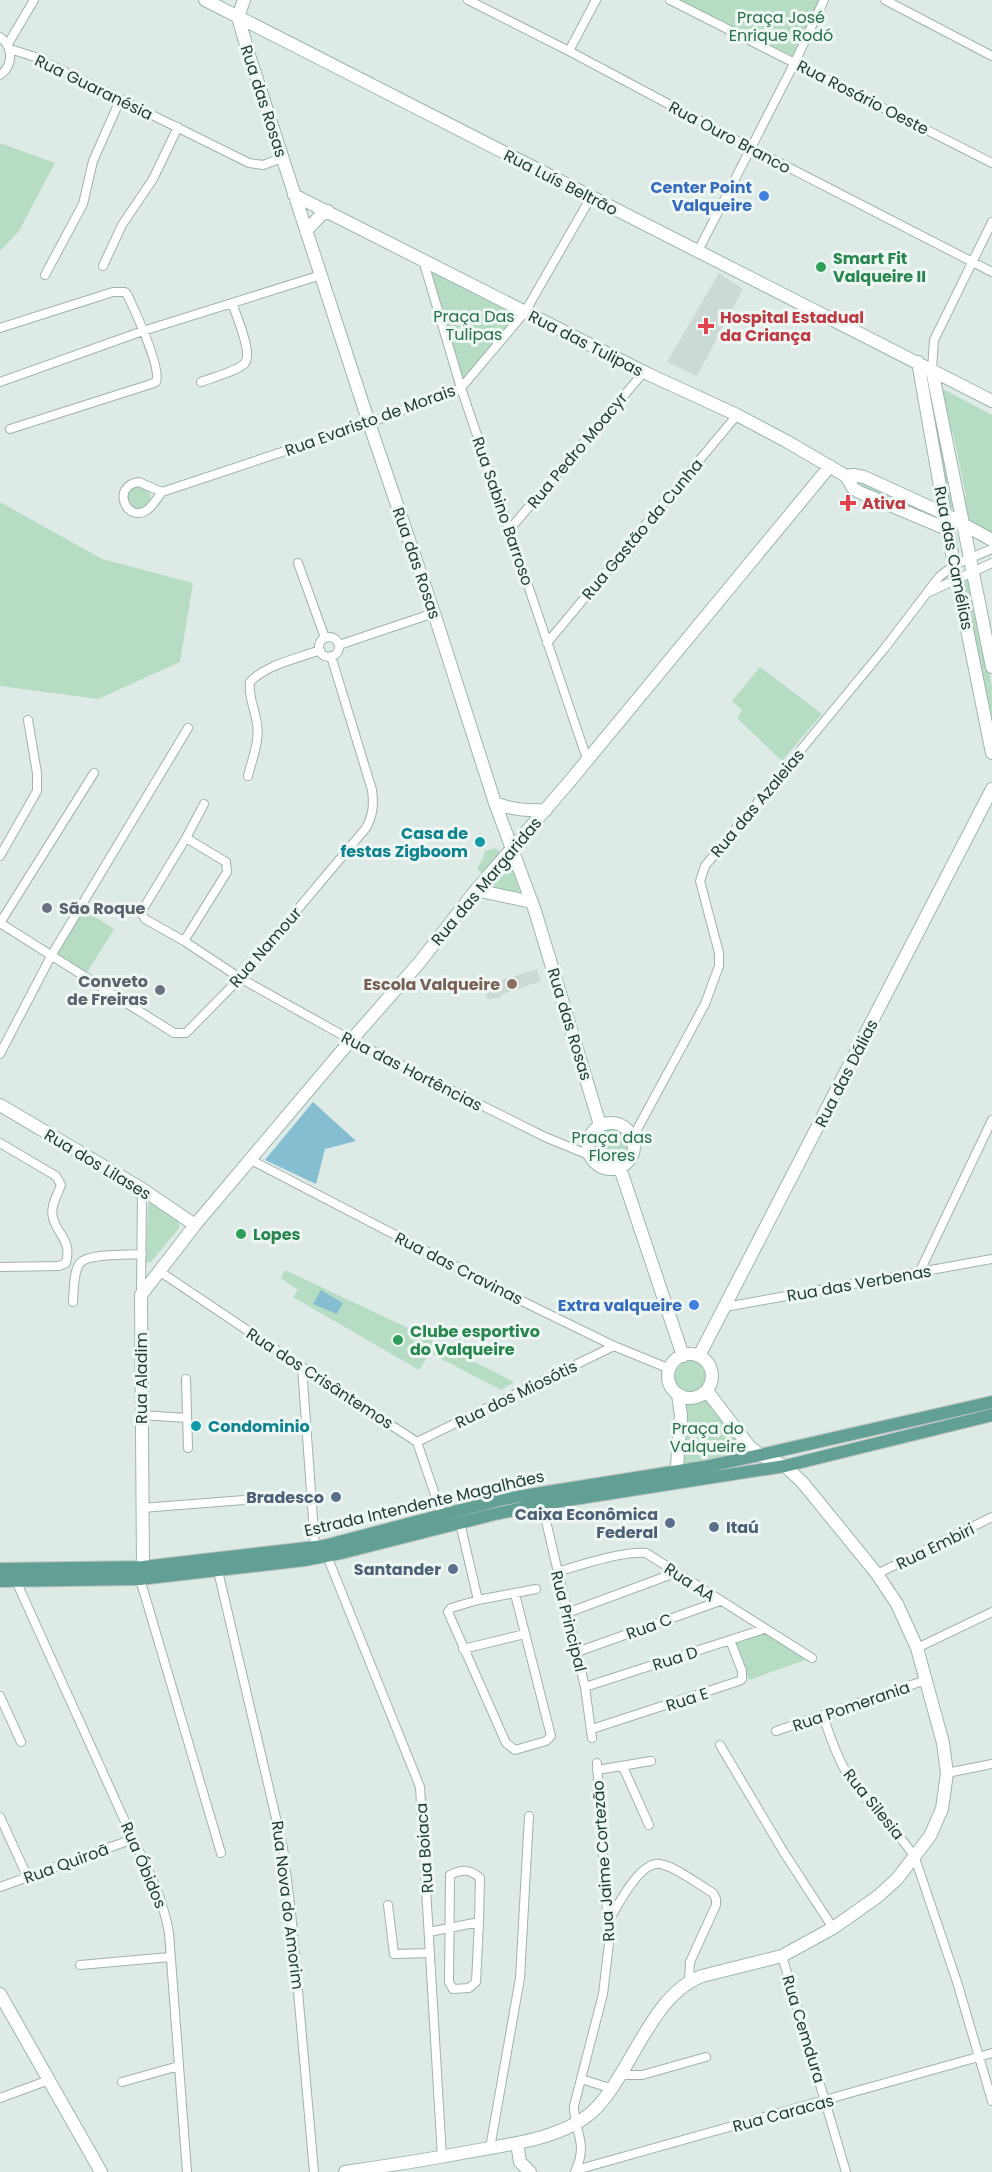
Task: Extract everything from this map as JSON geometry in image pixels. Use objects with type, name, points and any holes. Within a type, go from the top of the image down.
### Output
[{"type":"main road","name":"Estrada Intendente Magalhães","points":[[0,1569],[141,1573],[315,1547],[519,1496],[677,1471],[760,1455],[992,1402]]},
{"type":"main road","name":"Estrada Intendente Magalhães","points":[[0,1581],[218,1571],[327,1556],[543,1504],[785,1466],[992,1415]]},
{"type":"street","points":[[0,75],[9,66],[9,46],[34,0]]},
{"type":"street","name":"Rua Luís Beltrão","points":[[205,0],[992,401]]},
{"type":"street","points":[[238,17],[244,0]]},
{"type":"street","name":"Rua Ouro Branco","points":[[468,0],[992,272]]},
{"type":"street","points":[[569,51],[596,0]]},
{"type":"street","name":"Rua Rosário Oeste","points":[[670,0],[992,163]]},
{"type":"street","points":[[698,251],[795,62],[824,0]]},
{"type":"street","points":[[885,0],[992,56]]},
{"type":"street","name":"Rua das Rosas","points":[[238,17],[294,195],[495,803],[556,975],[600,1125]]},
{"type":"street","points":[[0,36],[9,46]]},
{"type":"street","name":"Rua Guaranésia","points":[[9,46],[249,163],[263,165],[282,158]]},
{"type":"street","points":[[45,276],[83,204],[93,161],[120,100]]},
{"type":"street","points":[[103,266],[125,219],[153,179],[178,127]]},
{"type":"street","name":"Rua das Tulipas","points":[[294,195],[644,372],[737,415],[846,476],[853,488],[859,492],[949,530]]},
{"type":"street","name":"Rua Evaristo de Morais","points":[[162,492],[144,483],[134,483],[126,489],[124,503],[131,511],[146,512],[162,492],[369,423],[461,388],[525,312],[591,197]]},
{"type":"street","points":[[306,231],[320,216],[328,212]]},
{"type":"street","points":[[932,370],[934,340],[992,222]]},
{"type":"street","name":"Rua Sabino Barroso","points":[[423,260],[461,388],[587,759]]},
{"type":"street","points":[[0,382],[143,331],[321,275]]},
{"type":"street","points":[[0,328],[120,291],[128,296],[158,374],[156,382],[10,429]]},
{"type":"street","points":[[201,382],[244,365],[248,357],[232,303]]},
{"type":"street","name":"Rua das Camélias","points":[[918,362],[954,565],[992,753]]},
{"type":"street","name":"Rua das Camélias","points":[[932,370],[992,667]]},
{"type":"street","name":"Rua Pedro Moacyr","points":[[510,529],[644,372]]},
{"type":"street","name":"Rua Gastão da Cunha","points":[[547,643],[737,415]]},
{"type":"street","name":"Rua das Margaridas","points":[[141,1295],[195,1225],[419,963],[476,890],[546,810],[830,466]]},
{"type":"street","name":"Rua das Tulipas","points":[[846,476],[864,477],[945,514],[992,540]]},
{"type":"street","points":[[954,565],[992,549]]},
{"type":"street","points":[[298,563],[325,638]]},
{"type":"street","name":"Rua das Azaleias","points":[[927,594],[992,563]]},
{"type":"street","name":"Rua das Azaleias","points":[[633,1137],[705,1004],[719,966],[719,953],[702,893],[700,881],[702,873],[710,859],[884,649],[939,577],[954,565]]},
{"type":"street","points":[[339,645],[434,613]]},
{"type":"street","points":[[325,638],[334,638],[339,645],[338,651],[331,656],[324,655],[320,651],[320,645],[325,638]]},
{"type":"street","points":[[248,776],[258,733],[250,698],[250,682],[256,675],[269,668],[320,651]]},
{"type":"street","name":"Rua Namour","points":[[0,923],[174,1033],[186,1034],[240,978],[366,828],[372,817],[374,805],[372,790],[331,656]]},
{"type":"street","points":[[0,856],[37,791],[37,773],[28,720]]},
{"type":"street","points":[[0,1054],[51,956],[188,728]]},
{"type":"street","points":[[0,923],[94,773]]},
{"type":"street","name":"Rua das Dálias","points":[[699,1356],[992,789]]},
{"type":"street","points":[[495,803],[516,809],[546,810]]},
{"type":"street","points":[[184,941],[227,872],[226,862],[186,838],[204,804]]},
{"type":"street","name":"Rua das Hortências","points":[[186,838],[144,906],[142,914],[145,920],[184,941],[240,978],[351,1040],[545,1137],[589,1155]]},
{"type":"street","points":[[476,890],[532,902]]},
{"type":"street","name":"Rua dos Lilases","points":[[0,1106],[142,1189],[195,1225]]},
{"type":"street","points":[[919,1273],[992,1120]]},
{"type":"street","points":[[615,1123],[629,1131],[633,1137],[633,1155],[620,1168],[605,1168],[593,1161],[589,1155],[589,1138],[600,1125],[615,1123]]},
{"type":"street","points":[[0,1143],[59,1180],[61,1185],[54,1201],[53,1218],[64,1236],[68,1249],[66,1263],[59,1266],[0,1267]]},
{"type":"street","name":"Rua das Cravinas","points":[[251,1160],[614,1347],[670,1369]]},
{"type":"street","points":[[620,1168],[683,1356]]},
{"type":"street","name":"Rua Aladim","points":[[141,1573],[142,1189]]},
{"type":"street","points":[[74,1302],[76,1272],[80,1263],[89,1257],[142,1254]]},
{"type":"street","name":"Rua das Verbenas","points":[[725,1307],[992,1259]]},
{"type":"street","name":"Rua dos Crisântemos","points":[[159,1271],[417,1442]]},
{"type":"street","name":"Rua dos Miosótis","points":[[417,1442],[614,1347]]},
{"type":"street","points":[[678,1395],[696,1397],[710,1386],[712,1374],[708,1364],[699,1356],[683,1356],[673,1363],[670,1369],[669,1380],[678,1395],[681,1416],[677,1471],[687,1483]]},
{"type":"street","points":[[302,1367],[315,1547]]},
{"type":"street","points":[[186,1379],[188,1448]]},
{"type":"street","points":[[345,2172],[379,2170],[517,2143],[576,2123],[592,2112],[666,2004],[689,1981],[782,1956],[833,1928],[877,1897],[897,1879],[915,1858],[937,1823],[944,1800],[947,1773],[943,1743],[917,1648],[897,1604],[877,1574],[818,1500],[785,1466],[760,1455],[742,1438],[707,1390]]},
{"type":"street","points":[[141,1415],[187,1418]]},
{"type":"street","points":[[417,1442],[441,1515]]},
{"type":"street","points":[[142,1508],[244,1500]]},
{"type":"street","name":"Rua Principal","points":[[543,1504],[585,1687],[592,1734]]},
{"type":"street","name":"Rua Embiri","points":[[877,1574],[992,1517]]},
{"type":"street","points":[[460,1523],[478,1600]]},
{"type":"street","name":"Rua AA","points":[[557,1572],[646,1553],[812,1658]]},
{"type":"street","name":"Rua Boiaca","points":[[327,1556],[417,1777],[421,1800],[442,2157]]},
{"type":"street","name":"Rua Nova do Amorim","points":[[218,1571],[283,1848],[291,1912],[314,2172]]},
{"type":"street","points":[[141,1573],[221,1853]]},
{"type":"street","points":[[567,1612],[675,1573]]},
{"type":"street","name":"Rua Óbidos","points":[[16,1581],[161,1899],[169,1933],[187,2172]]},
{"type":"street","points":[[515,1594],[551,1738],[518,1749],[512,1749],[506,1743],[448,1616],[448,1610],[478,1600],[536,1589]]},
{"type":"street","name":"Rua C","points":[[577,1652],[720,1601]]},
{"type":"street","points":[[917,1648],[992,1612]]},
{"type":"street","name":"Rua D","points":[[585,1687],[764,1629]]},
{"type":"street","points":[[463,1649],[525,1634]]},
{"type":"street","name":"Rua E","points":[[592,1734],[739,1682],[742,1679],[742,1671],[730,1640]]},
{"type":"street","name":"Rua Pomerania","points":[[776,1731],[926,1680]]},
{"type":"street","points":[[0,1696],[21,1742]]},
{"type":"street","name":"Rua Silesia","points":[[823,1716],[836,1752],[852,1781],[906,1843],[915,1858],[957,1982],[992,2101]]},
{"type":"street","points":[[720,1745],[783,1851],[833,1928]]},
{"type":"street","points":[[649,1825],[623,1767],[651,1761]]},
{"type":"street","points":[[947,1773],[992,1764]]},
{"type":"street","name":"Rua Jaime Cortezão","points":[[576,2171],[582,2155],[582,2146],[574,2106],[603,1994],[609,1943],[597,1766],[623,1767]]},
{"type":"street","points":[[490,2148],[520,1978],[529,1816]]},
{"type":"street","points":[[0,1817],[27,1876]]},
{"type":"street","name":"Rua Quiroã","points":[[0,1887],[133,1839]]},
{"type":"street","points":[[609,1920],[637,1877],[644,1868],[652,1864],[666,1866],[712,1893],[716,1899],[716,1905],[690,1962],[689,1981]]},
{"type":"street","points":[[460,1870],[472,1871],[480,1878],[479,1922],[476,1982],[469,1988],[453,1989],[449,1982],[448,1929],[450,1875],[460,1870]]},
{"type":"street","points":[[388,1905],[394,1954],[400,1956],[430,1953]]},
{"type":"street","points":[[429,1932],[479,1922]]},
{"type":"street","name":"Rua Cemdura","points":[[782,1956],[846,2172]]},
{"type":"street","points":[[80,1965],[170,1957]]},
{"type":"street","points":[[0,1995],[100,2172]]},
{"type":"street","name":"Rua Caracas","points":[[576,2171],[992,2053]]},
{"type":"street","points":[[619,2075],[642,2075],[706,2057]]},
{"type":"street","points":[[122,2082],[179,2066]]},
{"type":"street","points":[[581,2079],[610,2088]]},
{"type":"street","points":[[0,2098],[49,2080]]},
{"type":"street","points":[[517,2143],[521,2167],[530,2172]]},
{"type":"shaded area","name":"Hospital Estadual da Criança","points":[[719,273],[743,289],[697,376],[667,362]]},
{"type":"shaded area","name":"Escola Valqueire","points":[[537,969],[541,981],[503,994],[500,998],[487,999],[483,986]]},
{"type":"green space","name":"Praça José Enrique Rodó","points":[[671,0],[824,0],[795,62]]},
{"type":"green space","points":[[0,143],[55,163],[19,231],[0,251]]},
{"type":"green space","name":"Praça Das Tulipas","points":[[429,270],[519,316],[461,381]]},
{"type":"green space","points":[[926,377],[928,377],[955,508],[950,509]]},
{"type":"green space","points":[[941,388],[992,415],[992,534],[966,519],[962,500],[966,496]]},
{"type":"green space","points":[[856,478],[941,515],[943,524],[856,487],[854,481]]},
{"type":"green space","points":[[139,486],[148,489],[151,498],[148,507],[139,510],[130,507],[127,498],[130,489]]},
{"type":"green space","points":[[0,502],[102,559],[193,583],[180,662],[98,699],[0,686]]},
{"type":"green space","points":[[967,579],[971,583],[992,686],[992,732],[961,582]]},
{"type":"green space","points":[[760,667],[822,714],[782,761],[737,718],[742,710],[732,701]]},
{"type":"green space","points":[[496,848],[504,859],[488,877],[477,869],[485,851]]},
{"type":"green space","points":[[512,867],[520,892],[488,888]]},
{"type":"green space","points":[[83,909],[114,929],[85,976],[49,951],[54,943],[57,950]]},
{"type":"green space","name":"Praça das Flores","points":[[614,1125],[629,1135],[632,1148],[624,1160],[608,1167],[592,1151],[603,1127]]},
{"type":"green space","points":[[152,1202],[174,1215],[179,1228],[151,1262],[146,1262],[148,1204]]},
{"type":"green space","name":"Clube esportivo do Valqueire","points":[[285,1270],[406,1327],[514,1382],[501,1390],[430,1353],[419,1370],[293,1297],[298,1290],[281,1278]]},
{"type":"green space","name":"Praça do Valqueire","points":[[686,1360],[701,1363],[707,1378],[705,1386],[743,1451],[683,1466],[678,1390],[674,1377],[676,1370]]},
{"type":"green space","points":[[764,1632],[808,1659],[749,1680],[735,1642]]},
{"type":"water","points":[[313,1102],[356,1141],[325,1149],[316,1184],[265,1160]]},
{"type":"water","points":[[321,1290],[343,1303],[337,1314],[313,1304]]},
{"type":"place","name":"Center Point Valqueire","points":[[764,196]]},
{"type":"place","name":"Smart Fit Valqueire II","points":[[821,267]]},
{"type":"place","name":"Hospital Estadual da Criança","points":[[706,326]]},
{"type":"place","name":"Ativa","points":[[848,503]]},
{"type":"place","name":"Casa de festas Zigboom","points":[[480,842]]},
{"type":"place","name":"São Roque","points":[[47,908]]},
{"type":"place","name":"Escola Valqueire","points":[[512,984]]},
{"type":"place","name":"Conveto de Freiras","points":[[160,990]]},
{"type":"place","name":"Lopes","points":[[241,1234]]},
{"type":"place","name":"Extra valqueire","points":[[694,1305]]},
{"type":"place","name":"Clube esportivo do Valqueire","points":[[398,1340]]},
{"type":"place","name":"Condominio","points":[[196,1426]]},
{"type":"place","name":"Bradesco","points":[[336,1497]]},
{"type":"place","name":"Caixa Econômica Federal","points":[[670,1523]]},
{"type":"place","name":"Itaú","points":[[714,1527]]},
{"type":"place","name":"Santander","points":[[453,1569]]}]
